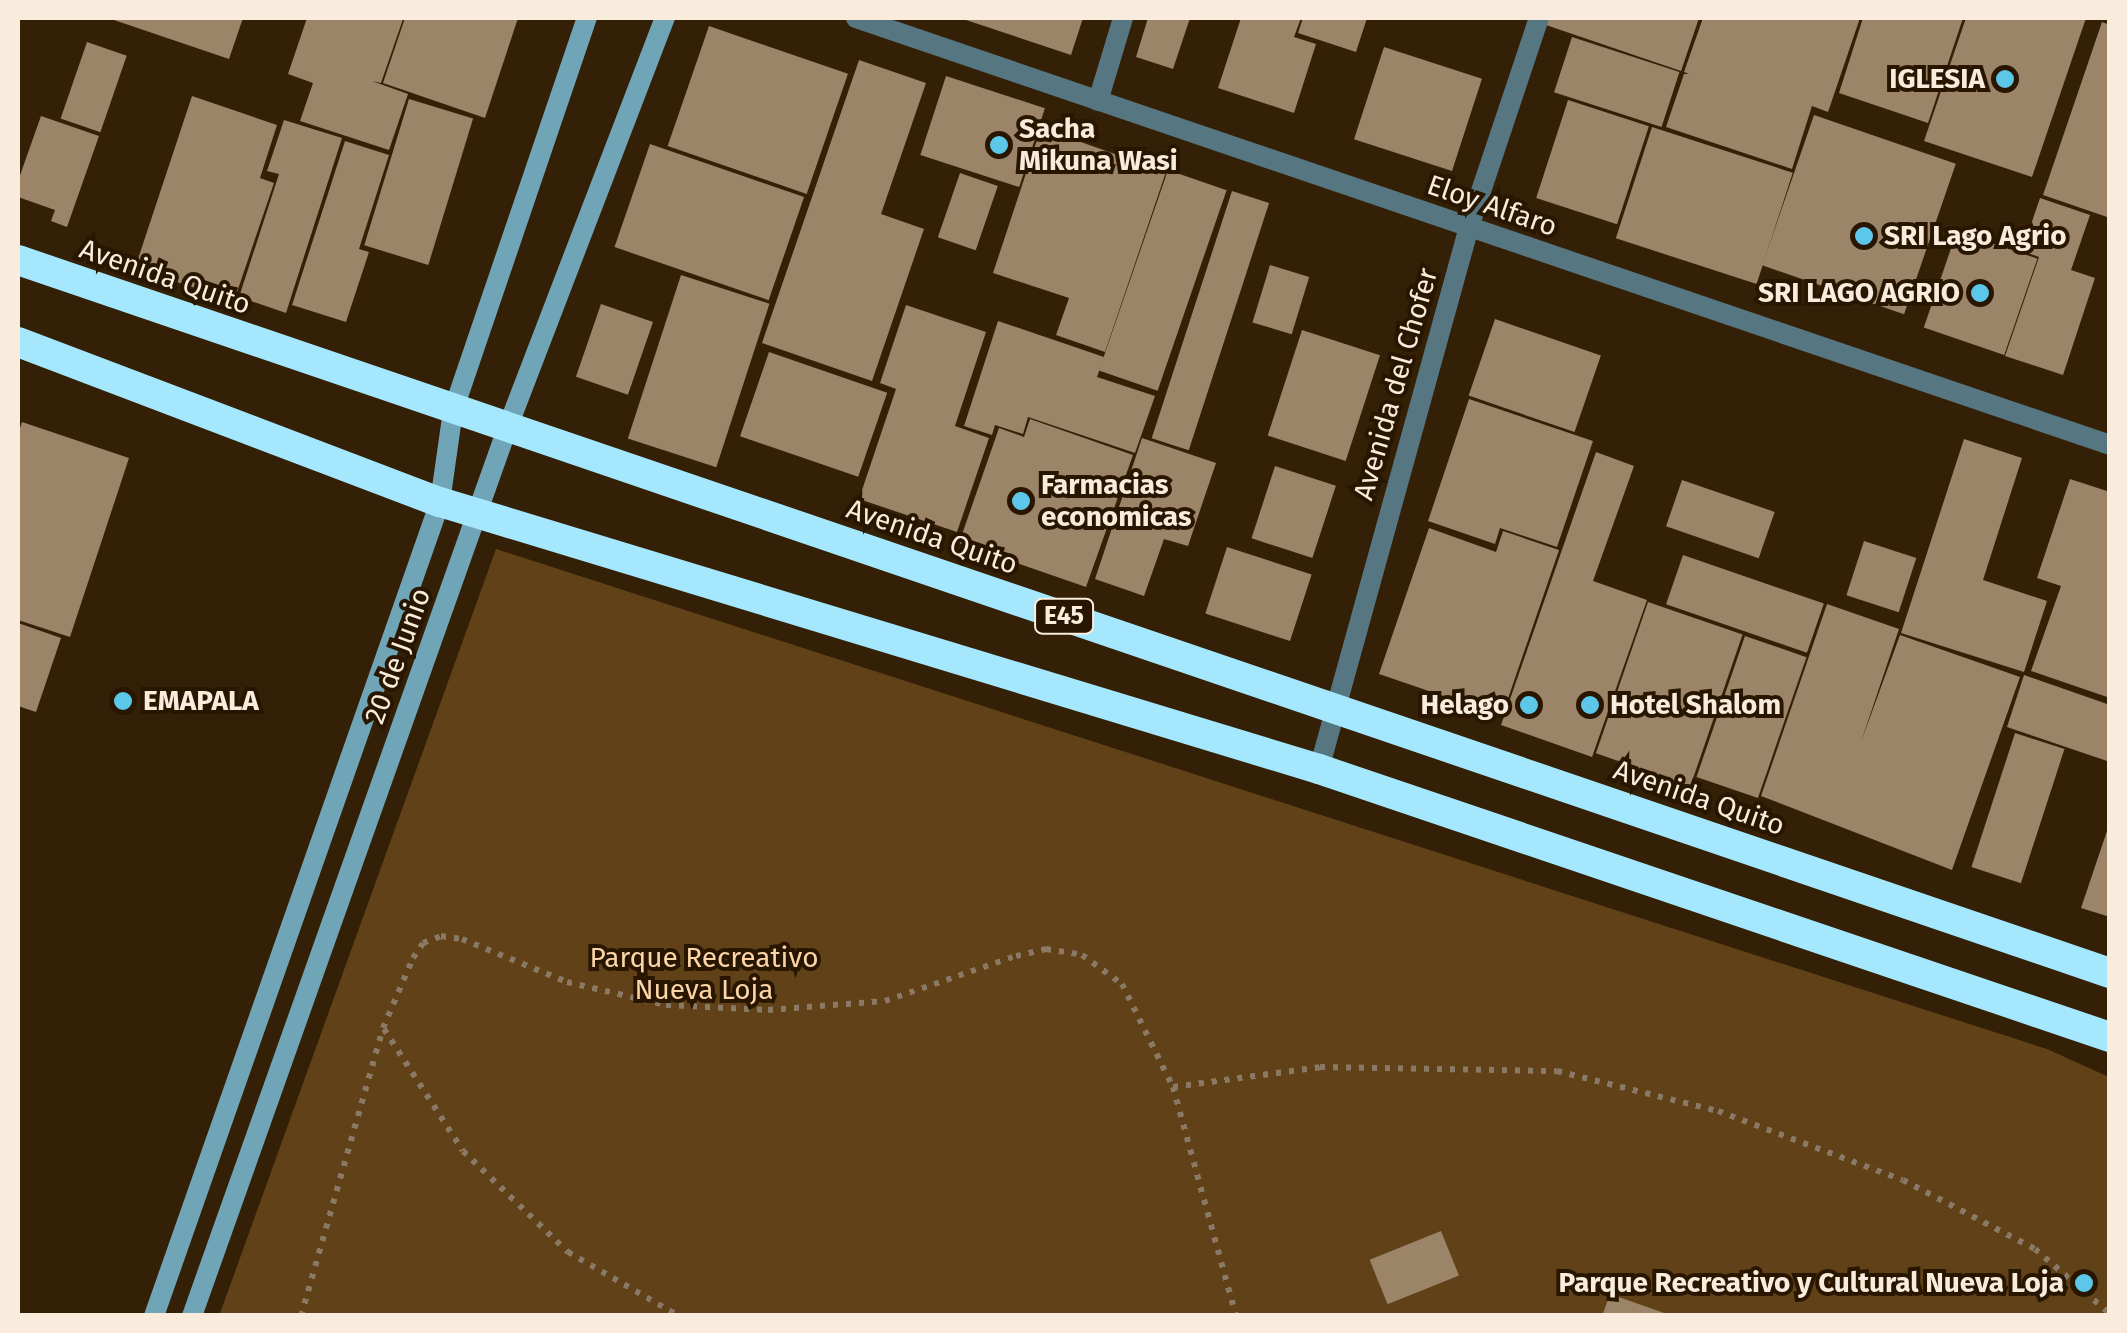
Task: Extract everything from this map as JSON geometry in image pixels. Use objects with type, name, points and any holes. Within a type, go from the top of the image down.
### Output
[{"type":"highway","name":"Avenida Quito","points":[[18,260],[2110,973]]},
{"type":"highway","points":[[18,342],[440,502],[1319,769],[2110,1037]]},
{"type":"street","name":"20 de Junio","points":[[154,1316],[440,502],[453,411],[587,18]]},
{"type":"street","name":"20 de Junio","points":[[192,1316],[507,428],[665,18]]},
{"type":"street","name":"Eloy Alfaro","points":[[856,18],[2110,445]]},
{"type":"street","points":[[1098,101],[1123,18]]},
{"type":"street","name":"Avenida del Chofer","points":[[1319,769],[1469,227],[1539,18]]},
{"type":"path","points":[[301,1316],[383,1028],[413,958],[423,943],[441,936],[462,939],[568,982],[666,1005],[768,1010],[885,1001],[1046,950],[1082,955],[1122,984],[1173,1087],[1236,1316]]},
{"type":"path","points":[[383,1028],[463,1151],[568,1252],[678,1316]]},
{"type":"path","points":[[1173,1087],[1320,1068],[1557,1071],[1718,1111],[1903,1180],[2036,1249],[2110,1314]]},
{"type":"green space","name":"Parque Recreativo Nueva Loja","points":[[496,549],[2047,1049],[2109,1077],[2109,1315],[219,1316]]},
{"type":"building","points":[[108,18],[243,18],[229,59]]},
{"type":"building","points":[[307,18],[403,19],[381,83],[372,81],[408,94],[389,150],[300,121],[313,83],[288,74]]},
{"type":"building","points":[[405,18],[518,18],[485,118],[383,83]]},
{"type":"building","points":[[960,18],[1083,18],[1071,55]]},
{"type":"building","points":[[1148,18],[1190,18],[1173,69],[1136,57]]},
{"type":"building","points":[[1241,18],[1301,18],[1294,37],[1316,44],[1294,113],[1218,88]]},
{"type":"building","points":[[1303,18],[1367,18],[1356,52],[1298,33]]},
{"type":"building","points":[[1546,18],[1699,18],[1681,71],[1543,24]]},
{"type":"building","points":[[1703,18],[1860,18],[1828,112],[1812,106],[1792,169],[1666,127],[1684,74],[1689,74],[1684,72]]},
{"type":"building","points":[[1863,18],[1963,18],[1928,123],[1839,93]]},
{"type":"building","name":"IGLESIA","points":[[1966,18],[2086,18],[2032,177],[1924,141]]},
{"type":"building","points":[[2102,22],[2110,25],[2110,218],[2043,195]]},
{"type":"building","points":[[709,26],[848,74],[807,194],[668,146]]},
{"type":"building","points":[[1572,37],[1679,72],[1662,127],[1554,92]]},
{"type":"building","points":[[87,42],[127,56],[100,132],[61,119]]},
{"type":"building","points":[[1384,47],[1482,79],[1452,171],[1354,139]]},
{"type":"building","points":[[859,60],[926,83],[881,214],[924,229],[872,381],[762,343]]},
{"type":"building","points":[[946,76],[1045,108],[1019,187],[920,155]]},
{"type":"building","points":[[192,96],[277,125],[260,178],[274,183],[234,301],[135,268]]},
{"type":"building","points":[[409,99],[473,119],[428,265],[364,245]]},
{"type":"building","points":[[1568,100],[1649,126],[1617,224],[1536,198]]},
{"type":"building","points":[[1814,115],[1956,164],[1904,314],[1762,265]]},
{"type":"building","points":[[41,116],[99,136],[67,227],[51,221],[55,210],[18,197],[18,181]]},
{"type":"building","points":[[284,120],[342,138],[286,313],[239,297],[279,174],[267,171]]},
{"type":"building","points":[[1652,127],[1793,173],[1757,284],[1616,238]]},
{"type":"building","points":[[1041,128],[1166,172],[1105,352],[1056,335],[1069,298],[993,273]]},
{"type":"building","points":[[345,141],[389,155],[359,249],[369,252],[346,322],[292,305]]},
{"type":"building","points":[[650,144],[804,197],[769,300],[615,247]]},
{"type":"building","points":[[1168,170],[1227,190],[1158,391],[1099,370]]},
{"type":"building","points":[[960,173],[998,186],[976,250],[938,237]]},
{"type":"building","points":[[1232,191],[1269,203],[1189,450],[1152,438]]},
{"type":"building","points":[[2040,198],[2090,215],[2071,270],[2095,278],[2063,375],[2005,356],[2039,257],[2022,251]]},
{"type":"building","name":"SRI LAGO AGRIO","points":[[1957,231],[2037,259],[2004,355],[1924,327]]},
{"type":"building","points":[[1270,265],[1309,277],[1292,334],[1252,322]]},
{"type":"building","points":[[681,275],[769,304],[716,467],[628,439]]},
{"type":"building","points":[[601,304],[653,322],[628,395],[576,377]]},
{"type":"building","points":[[906,305],[986,332],[955,426],[989,438],[957,532],[859,499],[896,389],[880,383]]},
{"type":"building","points":[[1495,319],[1601,355],[1575,432],[1469,396]]},
{"type":"building","points":[[998,321],[1104,357],[1097,377],[1155,396],[1135,453],[1028,417],[1023,434],[995,425],[992,435],[964,426]]},
{"type":"building","points":[[1302,330],[1380,355],[1346,461],[1268,436]]},
{"type":"building","points":[[769,352],[887,393],[858,477],[740,436]]},
{"type":"building","points":[[1469,399],[1593,441],[1557,547],[1500,528],[1495,544],[1428,521]]},
{"type":"building","points":[[1030,419],[1133,455],[1086,587],[959,543],[999,428],[1024,437]]},
{"type":"building","points":[[22,422],[129,458],[70,637],[18,620],[18,434]]},
{"type":"building","points":[[1142,438],[1216,463],[1188,546],[1164,539],[1144,596],[1095,579]]},
{"type":"building","points":[[1964,439],[2022,458],[1983,580],[2047,601],[2024,672],[1901,633]]},
{"type":"building","points":[[1596,452],[1634,466],[1593,581],[1647,600],[1592,757],[1501,725]]},
{"type":"building","points":[[1275,466],[1336,486],[1312,558],[1252,538]]},
{"type":"building","points":[[2070,479],[2110,492],[2110,698],[2031,671],[2061,586],[2037,578]]},
{"type":"building","points":[[1682,480],[1775,512],[1759,558],[1666,526]]},
{"type":"building","points":[[1429,528],[1496,552],[1503,531],[1559,550],[1502,716],[1379,674]]},
{"type":"building","points":[[1864,541],[1916,558],[1899,612],[1846,595]]},
{"type":"building","points":[[1227,547],[1312,575],[1290,641],[1205,614]]},
{"type":"building","points":[[1683,555],[1824,604],[1807,653],[1666,604]]},
{"type":"building","points":[[1648,602],[1743,635],[1690,786],[1596,753]]},
{"type":"building","points":[[1827,604],[1899,629],[1861,742],[1900,635],[2020,677],[1952,870],[1761,796]]},
{"type":"building","points":[[18,623],[61,638],[36,712],[18,706]]},
{"type":"building","points":[[1745,636],[1806,657],[1758,798],[1696,777]]},
{"type":"building","points":[[2024,675],[2110,705],[2110,762],[2007,727]]},
{"type":"building","points":[[2015,733],[2064,749],[2021,883],[1971,867]]},
{"type":"building","points":[[2110,826],[2110,917],[2081,908]]},
{"type":"building","points":[[1441,1231],[1459,1276],[1388,1304],[1370,1260]]},
{"type":"building","points":[[1610,1294],[1670,1315],[1670,1316],[1602,1316]]},
{"type":"place","name":"IGLESIA","points":[[2005,79]]},
{"type":"place","name":"Sacha Mikuna Wasi","points":[[999,145]]},
{"type":"place","name":"SRI Lago Agrio","points":[[1864,236]]},
{"type":"place","name":"SRI LAGO AGRIO","points":[[1980,293]]},
{"type":"place","name":"Farmacias economicas","points":[[1021,501]]},
{"type":"place","name":"EMAPALA","points":[[123,701]]},
{"type":"place","name":"Helago","points":[[1529,705]]},
{"type":"place","name":"Hotel Shalom","points":[[1590,705]]},
{"type":"place","name":"Parque Recreativo y Cultural Nueva Loja","points":[[2084,1283]]}]
